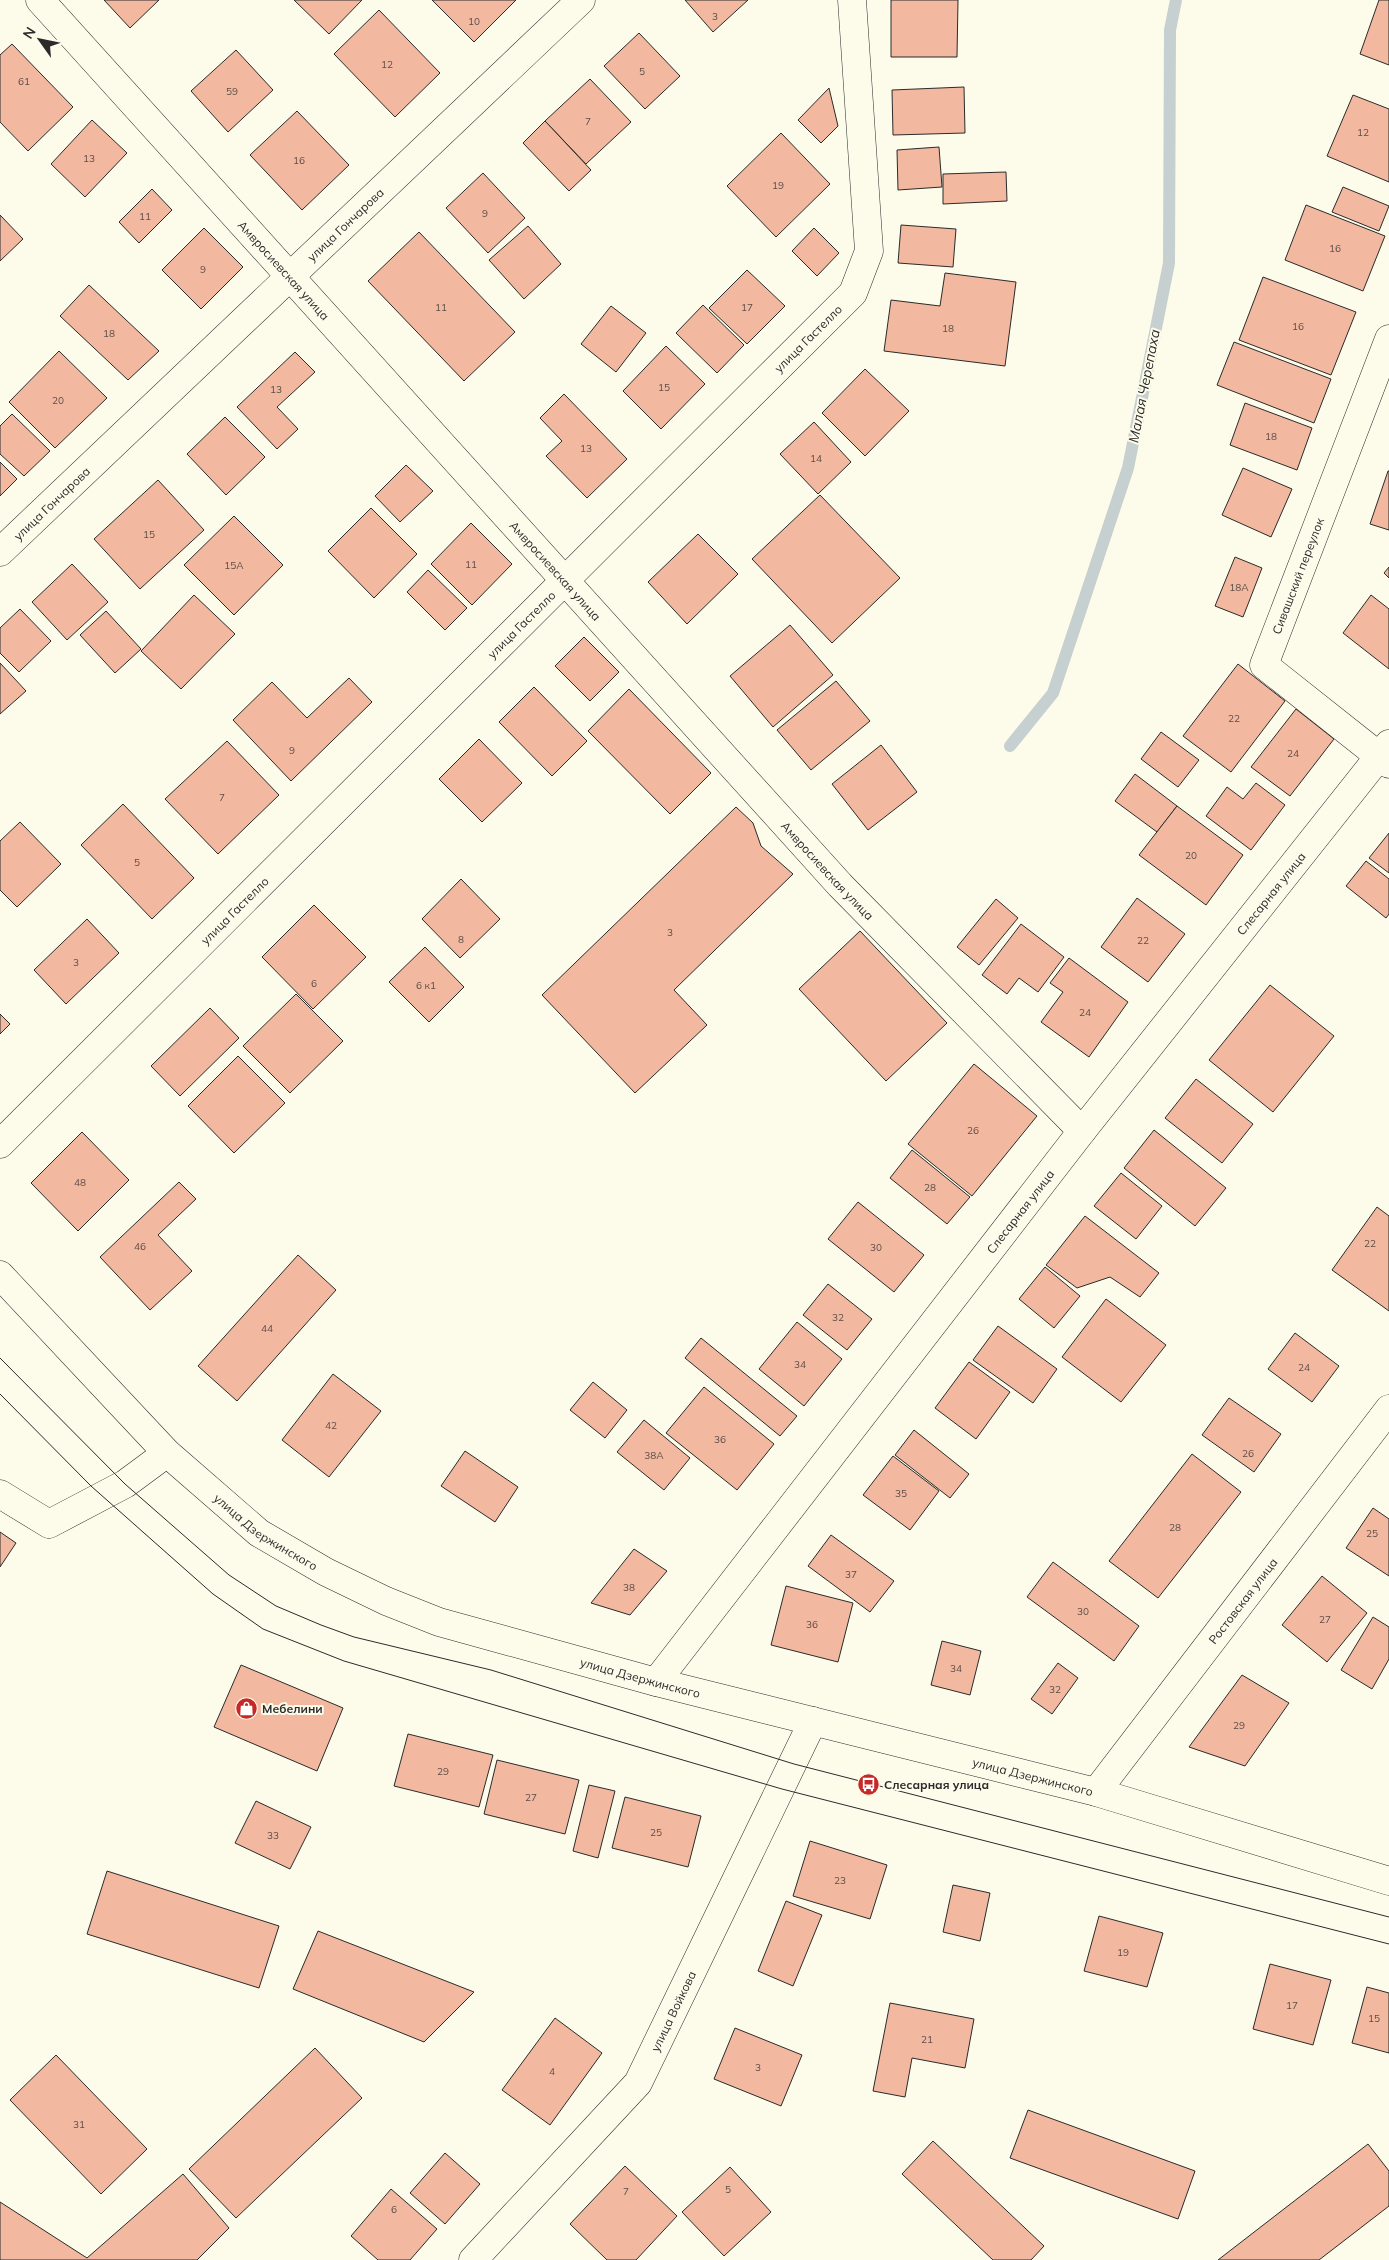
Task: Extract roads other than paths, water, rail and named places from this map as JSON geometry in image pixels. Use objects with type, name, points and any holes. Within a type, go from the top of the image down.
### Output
[{"type":"street","name":"Амвросиевская улица","points":[[40,0],[840,885],[1082,1130]]},
{"type":"street","name":"улица Гончарова","points":[[0,552],[581,0]]},
{"type":"street","name":"улица Гастелло","points":[[0,1144],[853,293],[869,251],[852,0]]},
{"type":"street","name":"Сивашский переулок","points":[[1386,754],[1264,665],[1389,339]]},
{"type":"street","name":"Слесарная улица","points":[[656,1682],[1082,1130],[1386,754]]},
{"type":"street","name":"улица Дзержинского","points":[[0,1275],[167,1453],[259,1533],[326,1572],[386,1601],[438,1622],[656,1682],[1096,1792],[1389,1881]]},
{"type":"street","name":"Ростовская улица","points":[[1096,1792],[1389,1409]]},
{"type":"street","points":[[0,1494],[49,1524],[125,1484],[167,1453]]},
{"type":"street","name":"улица Войкова","points":[[473,2260],[638,2083],[814,1721]]},
{"type":"waterway","name":"Малая Черепаха","points":[[1010,746],[1053,693],[1128,468],[1169,263],[1170,30],[1176,0]]},
{"type":"tram line","points":[[0,1358],[125,1484],[229,1575],[276,1606],[321,1625],[354,1637],[491,1670],[794,1764],[1389,1917]]},
{"type":"tram line","points":[[0,1394],[91,1486],[213,1594],[263,1629],[344,1661],[782,1789],[1389,1944]]},
{"type":"place","name":"Мебелини","points":[[246,1708]]},
{"type":"place","name":"Слесарная улица","points":[[868,1784]]}]
